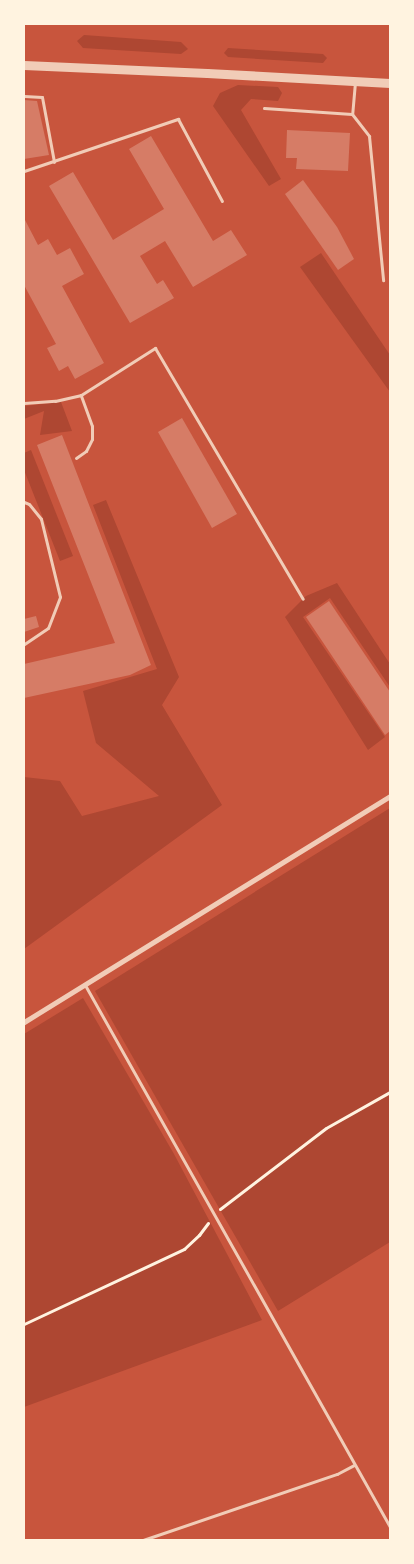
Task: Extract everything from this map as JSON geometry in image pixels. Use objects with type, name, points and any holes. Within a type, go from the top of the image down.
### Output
[{"type":"street","points":[[24,66],[198,72],[390,83]]},
{"type":"street","points":[[24,1022],[390,796]]},
{"type":"lane","points":[[355,81],[352,114],[369,136],[383,280]]},
{"type":"lane","points":[[24,96],[42,97],[54,162]]},
{"type":"lane","points":[[264,108],[352,114]]},
{"type":"lane","points":[[24,171],[178,119],[222,201]]},
{"type":"lane","points":[[24,403],[55,401],[81,395],[155,348],[303,599]]},
{"type":"lane","points":[[76,458],[86,451],[92,439],[92,426],[81,395]]},
{"type":"lane","points":[[24,502],[29,504],[41,519],[60,597],[48,628],[24,644]]},
{"type":"lane","points":[[85,985],[390,1527]]},
{"type":"lane","points":[[143,1540],[337,1474],[354,1465]]},
{"type":"path","points":[[24,1324],[184,1249],[200,1235],[214,1214],[326,1128],[390,1092]]},
{"type":"shaded area","points":[[84,35],[181,42],[188,49],[181,54],[83,48],[77,41]]},
{"type":"shaded area","points":[[228,48],[323,54],[327,58],[323,63],[228,57],[224,53]]},
{"type":"shaded area","points":[[238,85],[278,87],[282,93],[278,101],[251,99],[241,110],[281,179],[269,186],[213,106],[220,93]]},
{"type":"shaded area","points":[[321,253],[390,355],[390,392],[300,267]]},
{"type":"shaded area","points":[[61,402],[72,431],[40,435],[44,411],[24,419],[24,406]]},
{"type":"shaded area","points":[[31,450],[73,556],[60,561],[24,470],[24,453]]},
{"type":"shaded area","points":[[106,500],[179,677],[162,705],[222,805],[24,949],[24,777],[60,781],[82,816],[159,796],[96,743],[83,691],[157,669],[93,505]]},
{"type":"shaded area","points":[[337,583],[390,664],[390,687],[330,598],[303,617],[385,737],[368,750],[285,617],[306,596]]},
{"type":"shaded area","points":[[390,808],[390,1242],[278,1311],[95,991]]},
{"type":"shaded area","points":[[83,998],[174,1154],[262,1320],[24,1407],[24,1034]]},
{"type":"building","points":[[24,100],[37,101],[49,155],[24,159]]},
{"type":"building","points":[[287,130],[350,133],[348,171],[296,169],[297,158],[286,158]]},
{"type":"building","points":[[151,136],[213,241],[231,230],[247,255],[193,287],[165,241],[140,256],[157,284],[163,280],[174,298],[130,323],[49,186],[73,172],[113,240],[164,209],[129,149]]},
{"type":"building","points":[[303,180],[337,227],[354,259],[338,270],[285,194]]},
{"type":"building","points":[[24,218],[38,245],[48,239],[57,255],[70,248],[84,274],[62,286],[104,363],[75,379],[68,366],[59,371],[47,348],[56,344],[24,285]]},
{"type":"building","points":[[182,418],[237,514],[212,528],[158,432]]},
{"type":"building","points":[[62,435],[151,665],[130,675],[24,698],[24,664],[115,643],[37,445]]},
{"type":"building","points":[[329,601],[390,692],[390,731],[385,735],[306,617]]},
{"type":"building","points":[[36,616],[39,627],[24,632],[24,619]]}]
